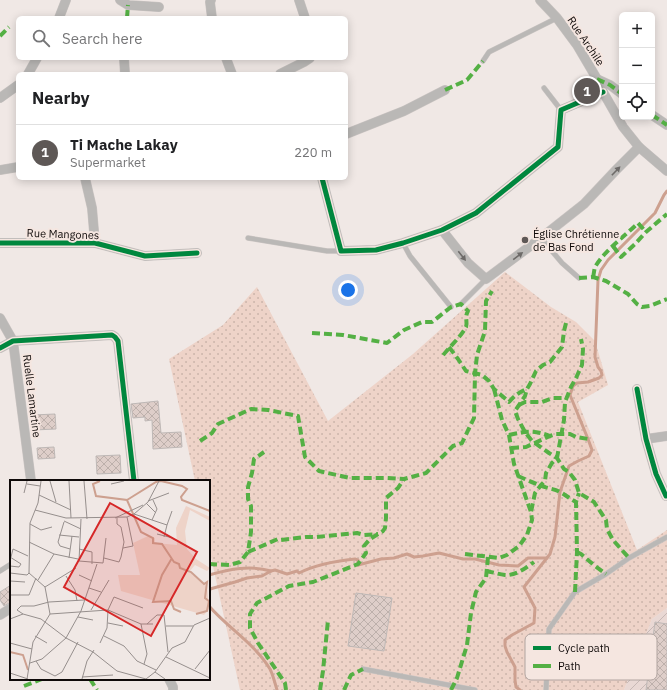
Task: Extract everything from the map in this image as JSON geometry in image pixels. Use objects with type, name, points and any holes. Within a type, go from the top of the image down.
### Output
[{"type":"street","points":[[60,16],[66,0]]},
{"type":"street","points":[[120,0],[128,5],[159,7]]},
{"type":"street","points":[[299,0],[304,16]]},
{"type":"street","name":"Rue Archile","points":[[540,0],[557,18],[576,45],[597,79],[622,127],[639,147],[667,171]]},
{"type":"street","points":[[210,1],[212,16]]},
{"type":"street","points":[[29,72],[36,60]]},
{"type":"street","points":[[124,60],[125,72]]},
{"type":"street","points":[[227,60],[231,72]]},
{"type":"street","points":[[284,72],[307,60]]},
{"type":"street","points":[[597,79],[610,85],[619,92]]},
{"type":"street","points":[[0,98],[16,86]]},
{"type":"street","points":[[348,133],[404,111],[445,90]]},
{"type":"street","points":[[323,180],[341,251],[376,250],[403,243],[442,230],[476,213],[558,147],[561,110],[603,92]]},
{"type":"street","points":[[655,117],[667,125]]},
{"type":"street","points":[[442,230],[468,263],[486,279],[584,204],[639,147]]},
{"type":"street","points":[[0,170],[16,167]]},
{"type":"street","name":"Rue Mangones","points":[[86,180],[92,208],[95,243]]},
{"type":"street","name":"Rue Mangones","points":[[0,243],[95,243],[145,256],[197,253]]},
{"type":"street","name":"Ruelle Lamartine","points":[[0,318],[13,341],[31,480]]},
{"type":"street","points":[[0,348],[13,341],[112,335],[115,337],[118,341],[134,480]]},
{"type":"street","points":[[638,389],[646,439],[656,474],[666,496]]},
{"type":"street","points":[[646,439],[667,436]]},
{"type":"street","points":[[0,615],[10,609]]},
{"type":"street","points":[[170,680],[173,690]]},
{"type":"lane","points":[[483,60],[489,52],[557,18]]},
{"type":"lane","points":[[544,88],[561,110]]},
{"type":"lane","points":[[248,238],[327,251],[341,251]]},
{"type":"lane","points":[[541,238],[562,263],[579,278]]},
{"type":"lane","points":[[403,243],[410,256],[452,306]]},
{"type":"lane","points":[[461,304],[486,279]]},
{"type":"lane","points":[[549,634],[549,629],[575,592],[606,574],[629,558],[667,537]]},
{"type":"lane","points":[[0,571],[10,565]]},
{"type":"lane","points":[[363,669],[475,690]]},
{"type":"lane","points":[[546,680],[546,690]]},
{"type":"shaded area","points":[[505,272],[551,307],[576,322],[595,341],[608,385],[578,402],[637,550],[667,530],[667,608],[652,619],[646,634],[525,634],[525,680],[628,680],[624,690],[240,690],[210,553],[210,480],[195,480],[169,359],[223,325],[257,287],[328,421],[413,354]]},
{"type":"shaded area","points":[[667,608],[667,690],[624,690],[628,680],[657,680],[657,634],[646,634],[652,619]]},
{"type":"building","points":[[158,401],[161,433],[181,432],[182,447],[153,449],[152,420],[145,421],[145,417],[133,418],[131,404]]},
{"type":"building","points":[[55,414],[56,429],[34,430],[33,415]]},
{"type":"building","points":[[54,447],[55,458],[38,459],[37,448]]},
{"type":"building","points":[[120,455],[121,473],[97,474],[96,456]]},
{"type":"building","points":[[10,586],[10,603],[4,606],[0,600],[0,592]]},
{"type":"building","points":[[356,593],[392,598],[384,651],[348,646]]},
{"type":"building","points":[[655,622],[667,624],[667,690],[646,690],[647,680],[657,680],[657,634],[653,634]]},
{"type":"waterway","points":[[520,690],[516,687],[515,667],[507,652],[505,640],[534,623],[535,608],[524,587],[550,554],[555,537],[560,492],[569,466],[589,456],[592,450],[570,395],[573,386],[577,383],[588,382],[599,378],[602,375],[595,357],[598,280],[601,270],[608,260],[655,213],[667,191]]},
{"type":"waterway","points":[[210,589],[247,578],[262,576],[275,570],[287,574],[297,571],[299,573],[326,563],[355,559],[358,560],[358,565],[407,554],[414,557],[439,553],[499,565],[518,566],[528,558],[547,558]]},
{"type":"waterway","points":[[210,575],[240,568],[255,568],[271,571]]},
{"type":"waterway","points":[[210,607],[264,660],[271,671],[277,690]]},
{"type":"marked path","points":[[127,16],[128,5]]},
{"type":"marked path","points":[[0,36],[9,27]]},
{"type":"marked path","points":[[445,90],[467,80],[483,61]]},
{"type":"marked path","points":[[597,79],[610,85],[619,92]]},
{"type":"marked path","points":[[655,117],[667,125]]},
{"type":"marked path","points":[[613,246],[621,257],[667,214]]},
{"type":"marked path","points":[[593,277],[595,267],[599,261],[638,223],[646,232]]},
{"type":"marked path","points":[[579,278],[593,277],[606,281],[628,294],[637,304],[642,307],[650,306],[667,299]]},
{"type":"marked path","points":[[200,441],[212,433],[218,424],[251,409],[268,410],[298,416],[305,457],[319,471],[350,478],[404,479],[426,473],[453,446],[462,443],[474,418],[477,355],[485,331],[486,301],[492,291]]},
{"type":"marked path","points":[[312,333],[343,335],[387,343],[404,330],[422,322],[432,322],[451,307],[461,304],[468,311],[466,316],[466,327],[441,358]]},
{"type":"marked path","points":[[566,323],[562,347],[550,362],[543,365],[536,371],[525,396],[515,411],[525,432],[532,441],[557,458],[564,469],[569,472],[575,480],[579,493],[594,502],[606,520],[607,529],[613,540],[629,558]]},
{"type":"marked path","points":[[465,554],[499,558],[507,555],[519,546],[527,535],[532,520],[531,512],[535,493],[545,481],[546,473],[557,458],[564,420],[565,402],[582,365],[583,349],[581,339]]},
{"type":"marked path","points":[[449,347],[466,371],[482,375],[489,381],[494,389],[509,402],[517,394],[527,389]]},
{"type":"marked path","points":[[494,389],[502,420],[509,435],[514,464],[531,512]]},
{"type":"marked path","points":[[519,405],[525,402],[542,402],[553,398],[566,398]]},
{"type":"marked path","points":[[509,435],[530,432],[550,436]]},
{"type":"marked path","points":[[511,448],[526,447],[556,434],[570,434],[576,437],[588,439]]},
{"type":"marked path","points":[[210,564],[230,565],[240,562],[248,552],[251,532],[251,506],[248,499],[248,487],[254,459],[264,452]]},
{"type":"marked path","points":[[518,476],[538,485],[558,491],[576,502]]},
{"type":"marked path","points":[[286,690],[285,683],[258,643],[250,628],[250,614],[257,603],[289,586],[313,582],[358,564],[366,553],[364,546],[370,539],[383,531],[385,528],[386,498],[398,488],[404,479]]},
{"type":"marked path","points":[[575,592],[577,552],[576,502],[579,493]]},
{"type":"marked path","points":[[248,552],[278,539],[281,540],[357,533],[364,535],[378,534]]},
{"type":"marked path","points":[[577,552],[606,574]]},
{"type":"marked path","points":[[451,690],[457,678],[467,645],[471,613],[476,592],[486,578],[488,557]]},
{"type":"marked path","points":[[486,571],[509,575],[528,567],[534,562]]},
{"type":"marked path","points":[[320,690],[328,620]]},
{"type":"marked path","points":[[344,690],[351,675],[363,669]]},
{"type":"marked path","points":[[24,686],[39,680]]},
{"type":"marked path","points":[[91,680],[97,690]]},
{"type":"cycle path","points":[[323,180],[341,251],[376,250],[403,243],[442,230],[476,213],[558,147],[561,110],[603,92]]},
{"type":"cycle path","points":[[0,243],[95,243],[145,256],[197,253]]},
{"type":"cycle path","points":[[0,348],[13,341],[112,335],[115,337],[118,341],[134,480]]},
{"type":"cycle path","points":[[637,389],[646,439],[656,474],[666,496]]},
{"type":"place","name":"Ti Mache Lakay","points":[[587,91]]},
{"type":"place","name":"Église Chrétienne de Bas Fond","points":[[525,240]]}]
